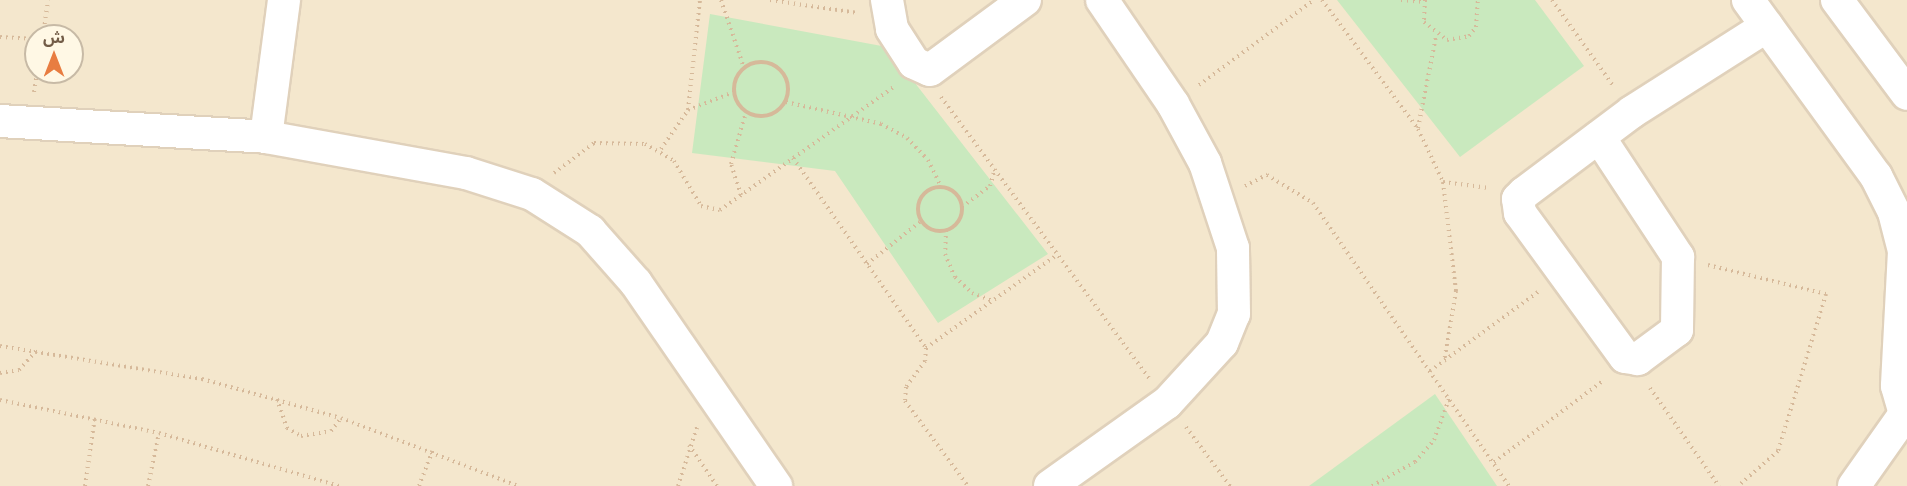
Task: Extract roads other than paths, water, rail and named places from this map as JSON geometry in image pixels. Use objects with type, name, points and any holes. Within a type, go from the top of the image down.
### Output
[{"type":"street","points":[[266,137],[284,0]]},
{"type":"street","points":[[889,15],[920,68],[938,69],[1025,0]]},
{"type":"street","points":[[1050,486],[1167,403],[1222,343],[1234,314],[1233,248],[1220,199],[1173,104],[1102,0]]},
{"type":"street","points":[[1748,0],[1889,203],[1904,251],[1905,294],[1897,386],[1905,418],[1854,486]]},
{"type":"street","points":[[1837,0],[1907,94]]},
{"type":"street","points":[[1599,137],[1678,257],[1677,330],[1631,360],[1563,274],[1520,213],[1518,199],[1524,193],[1632,112],[1767,26]]},
{"type":"street","points":[[0,121],[266,137],[465,173],[532,194],[590,231],[636,283],[776,486]]}]
